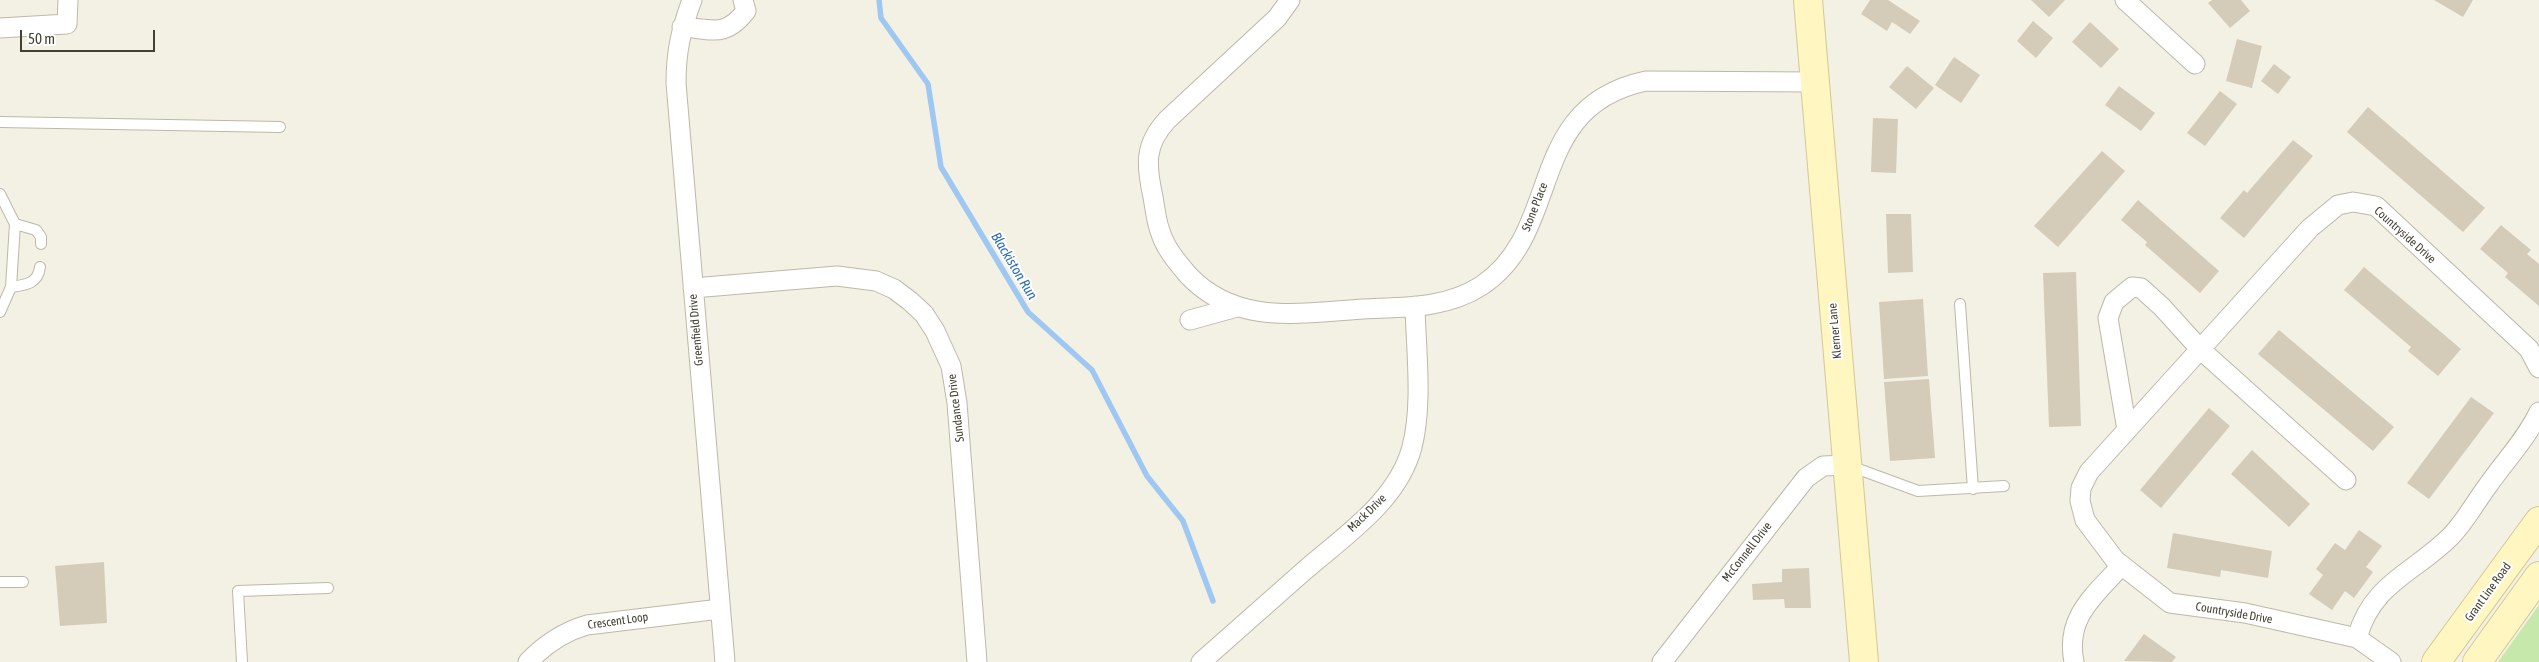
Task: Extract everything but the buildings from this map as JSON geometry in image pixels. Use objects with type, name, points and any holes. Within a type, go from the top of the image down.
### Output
[{"type":"street","points":[[0,28],[68,24],[68,0]]},
{"type":"street","name":"Greenfield Drive","points":[[692,0],[682,28],[676,57],[676,83],[725,662]]},
{"type":"street","points":[[682,28],[725,30],[736,23],[746,11],[743,0]]},
{"type":"street","name":"Stone Place","points":[[1290,0],[1278,18],[1156,132],[1150,146],[1148,159],[1152,193],[1160,231],[1168,249],[1194,281],[1210,294],[1246,310],[1286,314],[1414,306],[1445,302],[1463,295],[1488,281],[1509,260],[1529,223],[1553,159],[1563,139],[1591,104],[1608,93],[1646,82],[1814,82]]},
{"type":"street","name":"Klerner Lane","points":[[1808,0],[1864,662]]},
{"type":"street","points":[[2125,0],[2195,64]]},
{"type":"street","name":"Countryside Drive","points":[[2391,662],[2357,638],[2245,613],[2170,603],[2115,560],[2085,520],[2081,488],[2089,472],[2310,228],[2338,205],[2353,202],[2376,206],[2529,349],[2539,368]]},
{"type":"street","name":"Sundance Drive","points":[[692,288],[837,276],[876,281],[894,289],[924,314],[944,347],[951,366],[957,403],[977,662]]},
{"type":"street","points":[[2127,430],[2108,318],[2114,302],[2132,287],[2141,288],[2162,307],[2200,350],[2346,480]]},
{"type":"street","name":"Mack Drive","points":[[1201,662],[1371,511],[1397,481],[1412,448],[1415,430],[1417,381],[1414,306]]},
{"type":"street","name":"Stone Place","points":[[1190,320],[1237,307]]},
{"type":"street","points":[[2357,638],[2372,603],[2383,589],[2424,561],[2452,535],[2539,412]]},
{"type":"street","name":"McConnell Drive","points":[[1662,662],[1806,478],[1823,466],[1846,465]]},
{"type":"street","name":"Grant Line Road","points":[[2436,662],[2539,521]]},
{"type":"street","points":[[2074,662],[2071,646],[2074,626],[2083,608],[2122,565]]},
{"type":"street","points":[[2477,662],[2539,576]]},
{"type":"street","name":"Crescent Loop","points":[[528,662],[553,639],[570,630],[587,625],[720,609]]},
{"type":"lane","points":[[0,122],[280,127]]},
{"type":"lane","points":[[0,194],[15,224],[11,287],[0,312]]},
{"type":"lane","points":[[15,224],[36,230],[41,238],[41,244]]},
{"type":"lane","points":[[11,287],[30,284],[39,275],[40,267]]},
{"type":"lane","points":[[1960,304],[1973,489]]},
{"type":"lane","points":[[1846,465],[1918,491],[2004,486]]},
{"type":"lane","points":[[0,582],[22,582]]},
{"type":"lane","points":[[242,662],[238,591],[328,588]]},
{"type":"green space","points":[[2539,605],[2539,662],[2498,662]]},
{"type":"waterway","name":"Blackiston Run","points":[[879,0],[881,18],[928,84],[941,167],[1028,312],[1092,370],[1147,476],[1183,521],[1213,601]]}]
